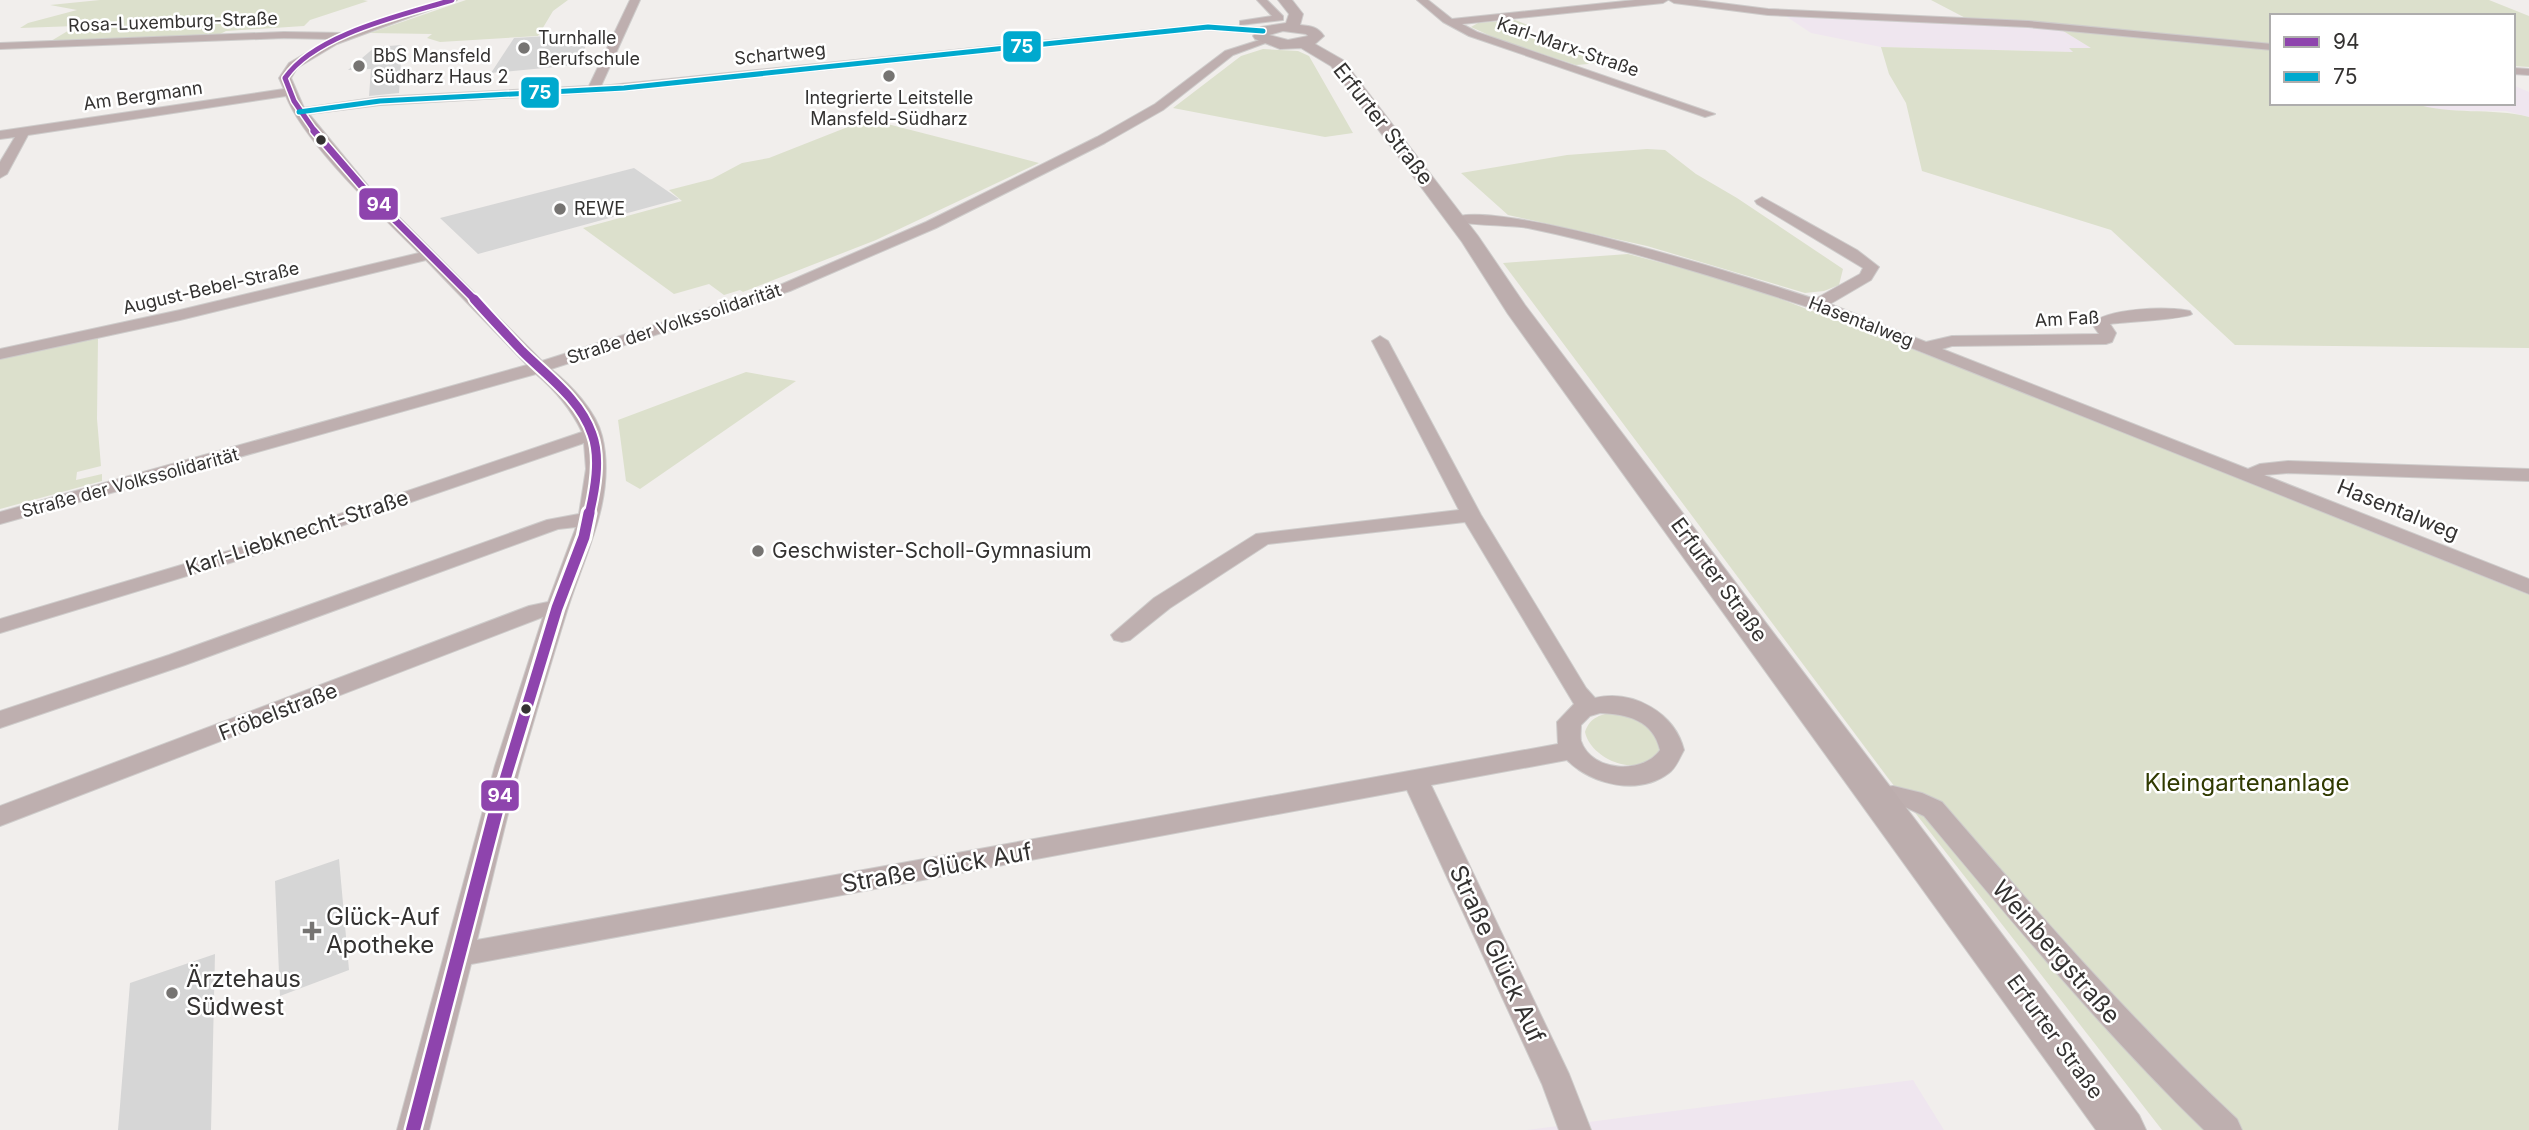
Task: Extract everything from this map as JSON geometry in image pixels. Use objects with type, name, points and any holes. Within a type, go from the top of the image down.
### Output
[{"type":"main road","points":[[1264,36],[1283,44],[1298,35],[1296,14],[1285,0]]},
{"type":"main road","name":"Erfurter Straße","points":[[1298,35],[1337,63],[1457,220],[1516,309],[2123,1130]]},
{"type":"street","points":[[413,1130],[508,766],[556,608],[588,519],[596,469],[593,435],[583,415],[559,384],[354,176],[299,111],[285,78],[293,64],[312,52],[347,36],[452,0]]},
{"type":"street","points":[[594,89],[635,0]]},
{"type":"street","points":[[1232,27],[1279,18],[1262,0]]},
{"type":"street","name":"Karl-Marx-Straße","points":[[1422,0],[1451,22],[1473,34],[1709,114]]},
{"type":"street","points":[[1451,22],[1663,0]]},
{"type":"street","points":[[1674,0],[1768,12],[2028,24],[2270,47]]},
{"type":"street","name":"Schartweg","points":[[299,111],[380,101],[632,87],[1201,28],[1232,27],[1264,36]]},
{"type":"street","name":"Rosa-Luxemburg-Straße","points":[[0,46],[290,35],[347,36]]},
{"type":"street","name":"Straße der Volkssolidarität","points":[[0,518],[541,367],[785,288],[919,230],[1101,141],[1159,107],[1229,53],[1264,36]]},
{"type":"street","name":"Am Bergmann","points":[[0,135],[290,92]]},
{"type":"street","points":[[0,174],[24,131]]},
{"type":"street","points":[[1762,201],[1852,253],[1871,267],[1871,272],[1866,277],[1817,305]]},
{"type":"street","name":"Hasentalweg","points":[[1457,220],[1495,219],[1542,227],[1706,269],[1817,305],[2529,587]]},
{"type":"street","name":"August-Bebel-Straße","points":[[0,354],[180,316],[430,255]]},
{"type":"street","name":"Am Faß","points":[[1928,347],[1952,341],[2106,339],[2108,333],[2100,324],[2105,320],[2139,314],[2184,314]]},
{"type":"street","points":[[1380,341],[1471,515],[1589,708]]},
{"type":"street","name":"Karl-Liebknecht-Straße","points":[[0,626],[252,550],[593,435]]},
{"type":"street","name":"Hasentalweg","points":[[2251,475],[2260,470],[2288,467],[2529,475]]},
{"type":"street","points":[[1122,635],[1162,603],[1263,538],[1471,515]]},
{"type":"street","points":[[0,720],[177,660],[554,524],[588,519]]},
{"type":"street","name":"Fröbelstraße","points":[[0,817],[537,611],[556,608]]},
{"type":"street","points":[[1600,705],[1626,706],[1650,716],[1660,723],[1671,741],[1669,759],[1654,772],[1629,776],[1616,775],[1590,766],[1573,750],[1568,740],[1569,723],[1577,714],[1589,708],[1600,705]]},
{"type":"street","name":"Straße Glück Auf","points":[[458,954],[1573,750]]},
{"type":"street","name":"Straße Glück Auf","points":[[1415,779],[1558,1084],[1575,1130]]},
{"type":"street","name":"Weinbergstraße","points":[[1878,796],[1894,794],[1913,798],[1934,808],[2085,987],[2162,1069],[2226,1130]]},
{"type":"shaded area","points":[[1784,15],[2060,29],[2092,48],[2071,49],[2075,52],[1881,47],[1811,33]]},
{"type":"shaded area","points":[[2515,86],[2529,92],[2529,117],[2506,111],[2434,110],[2419,105],[2515,105]]},
{"type":"shaded area","points":[[1913,1080],[1944,1130],[1527,1130]]},
{"type":"green space","points":[[100,0],[368,1],[310,20],[304,26],[226,31],[220,34],[51,41],[76,26],[20,28],[28,23],[77,10],[50,5]]},
{"type":"green space","points":[[466,0],[568,0],[553,11],[538,36],[440,42],[427,38],[432,34],[370,33]]},
{"type":"green space","points":[[1931,0],[2489,0],[2529,16],[2529,67],[2515,66],[2515,14],[2270,14],[2270,105],[2420,105],[2529,117],[2529,348],[2235,345],[2111,230],[1922,171],[1906,103],[1889,74],[1881,47],[2073,52],[2069,48],[2091,48],[2060,29],[1975,23]]},
{"type":"green space","points":[[1515,20],[1531,26],[1517,30],[1601,63],[1576,65],[1495,38],[1471,27],[1478,23]]},
{"type":"green space","points":[[1263,49],[1298,51],[1309,56],[1353,133],[1325,137],[1173,108],[1241,56]]},
{"type":"green space","points":[[868,119],[1039,163],[876,240],[743,292],[740,290],[724,295],[709,284],[674,294],[583,228],[682,201],[669,190],[712,179],[742,163],[769,158]]},
{"type":"green space","points":[[1665,150],[1696,174],[1843,269],[1839,285],[1824,291],[1805,293],[1647,246],[1508,215],[1461,173],[1567,155]]},
{"type":"green space","name":"Kleingartenanlage","points":[[1628,254],[1739,283],[2065,408],[2529,595],[2529,1130],[2162,1130],[1888,778],[1503,263]]},
{"type":"green space","points":[[98,338],[97,419],[101,466],[77,472],[76,480],[102,474],[102,481],[0,509],[0,358]]},
{"type":"green space","points":[[746,372],[796,381],[640,489],[626,481],[618,420]]},
{"type":"green space","points":[[1617,712],[1642,719],[1661,744],[1655,756],[1646,763],[1622,764],[1610,760],[1590,743],[1585,732],[1590,723],[1601,715]]},
{"type":"building","name":"Turnhalle Berufschule","points":[[565,35],[563,37],[591,36],[576,65],[491,73],[514,38]]},
{"type":"building","name":"BbS Mansfeld Südharz Haus 2","points":[[402,45],[399,93],[369,96],[371,69],[348,70],[375,47]]},
{"type":"building","name":"REWE","points":[[634,168],[679,199],[478,254],[440,218]]},
{"type":"building","points":[[339,859],[349,970],[280,996],[275,881]]},
{"type":"building","name":"Ärztehaus Südwest","points":[[215,954],[211,1130],[118,1130],[130,983]]},
{"type":"transit line","name":"94","points":[[413,1130],[508,766],[557,608],[584,537],[596,469],[593,435],[583,415],[559,384],[523,352],[336,159],[294,101],[285,78],[293,66],[310,53],[333,42],[452,0]]},
{"type":"transit line","name":"75","points":[[299,112],[380,101],[624,88],[1208,27],[1263,31]]},
{"type":"place","name":"Turnhalle Berufschule","points":[[524,48]]},
{"type":"place","name":"BbS Mansfeld Südharz Haus 2","points":[[359,66]]},
{"type":"place","name":"Integrierte Leitstelle Mansfeld-Südharz","points":[[889,76]]},
{"type":"place","name":"REWE","points":[[560,209]]},
{"type":"place","name":"Geschwister-Scholl-Gymnasium","points":[[758,551]]},
{"type":"place","name":"Glück-Auf Apotheke","points":[[312,931]]},
{"type":"place","name":"Ärztehaus Südwest","points":[[172,993]]}]
